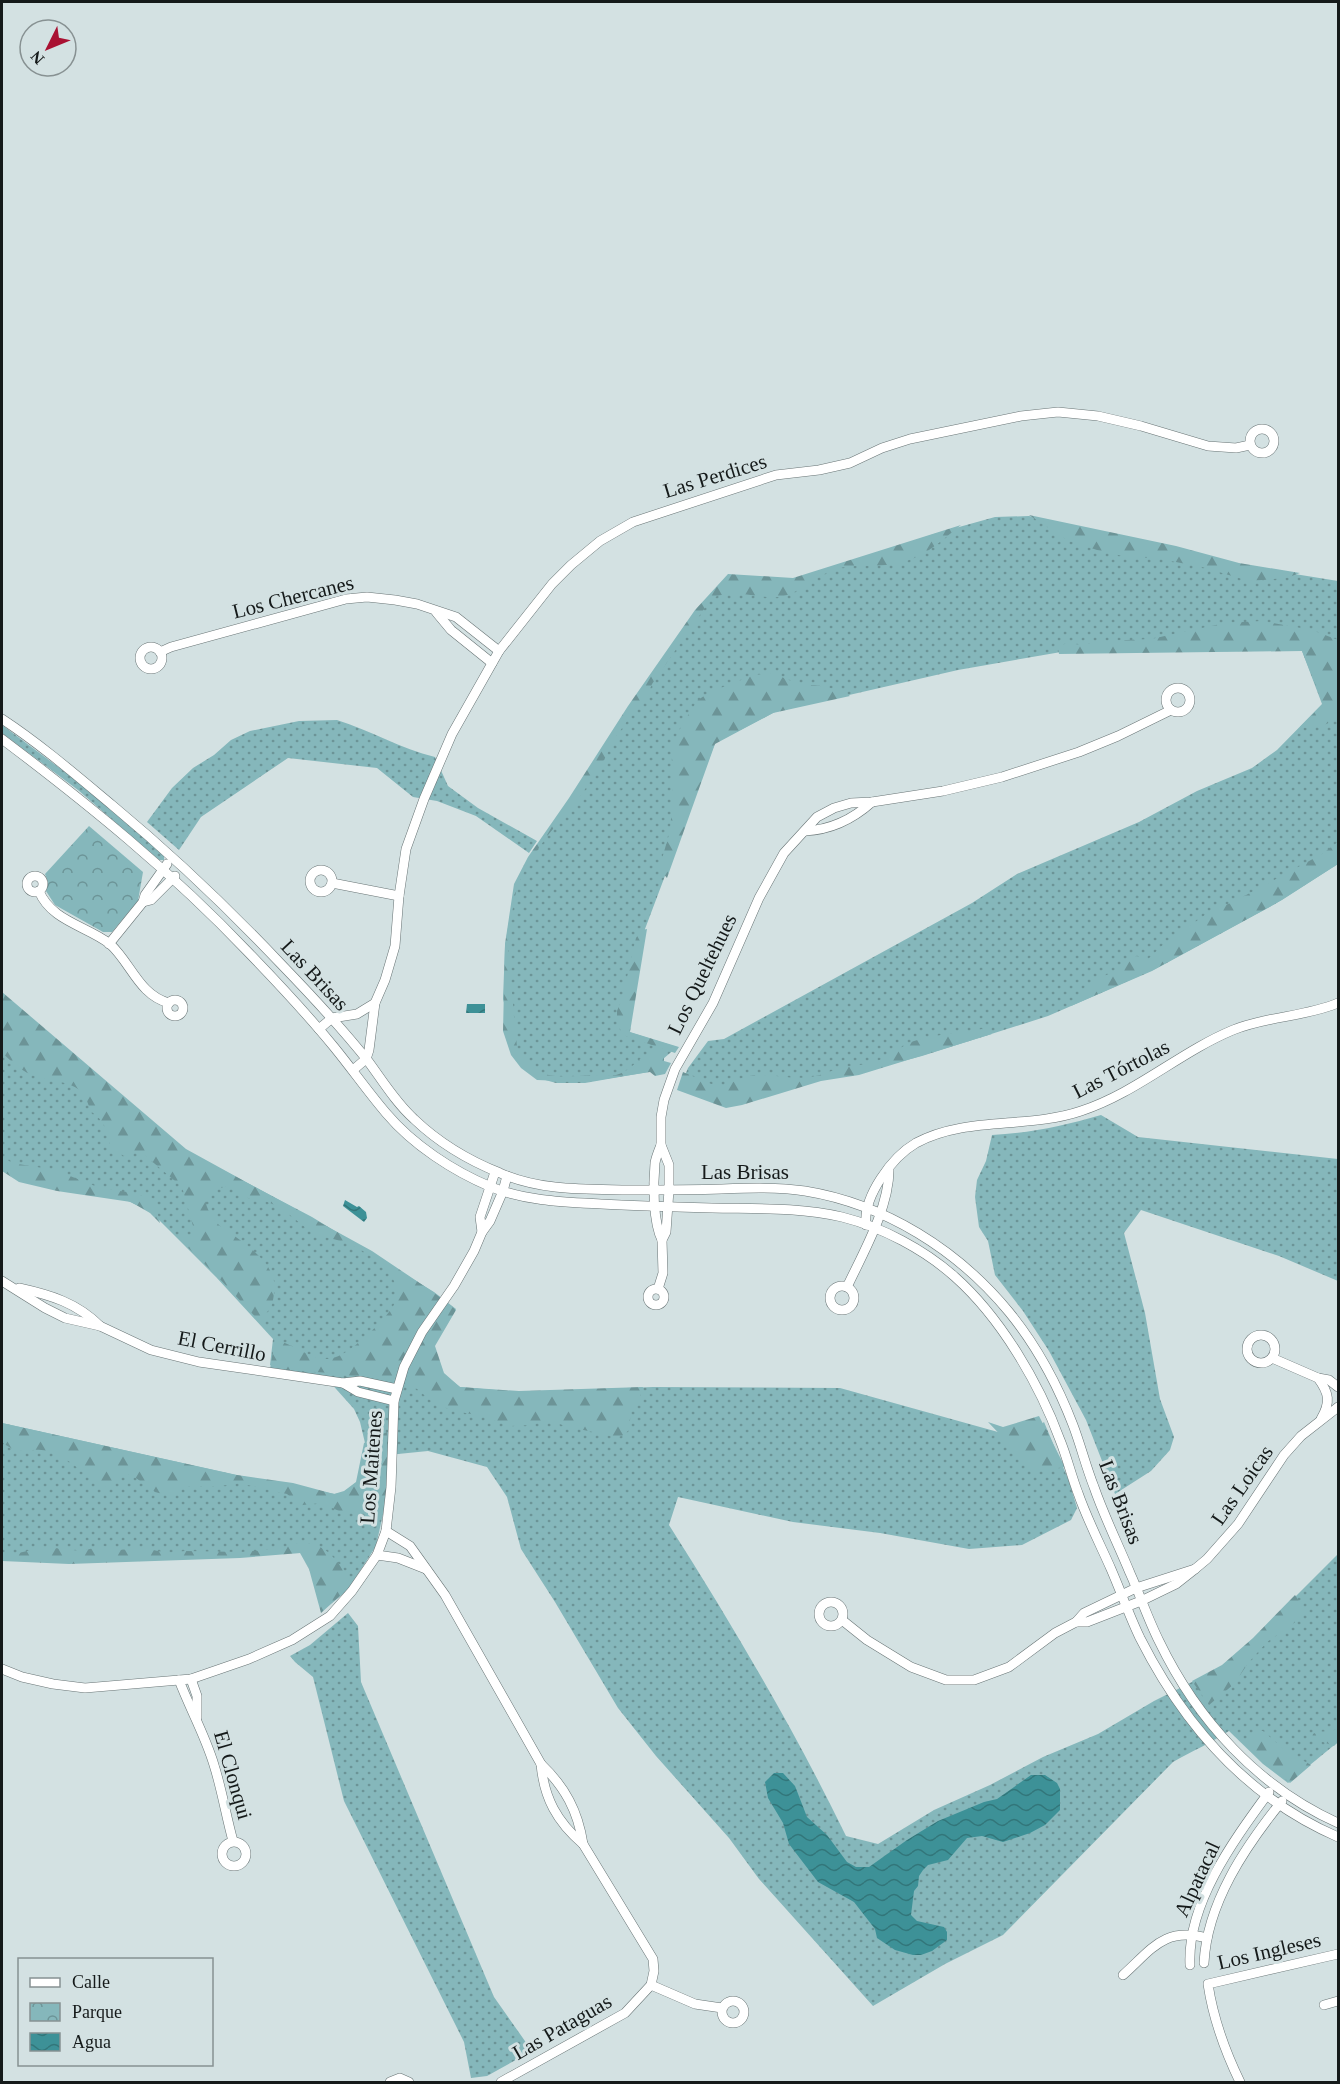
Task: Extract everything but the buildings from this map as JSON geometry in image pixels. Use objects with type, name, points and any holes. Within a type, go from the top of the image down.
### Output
[{"type":"street","name":"Las Perdices","points":[[366,1059],[375,1003],[385,980],[395,946],[406,849],[424,799],[453,734],[499,651],[552,584],[600,541],[633,522],[776,475],[819,470],[850,463],[882,447],[1021,416],[1058,412],[1098,416],[1208,446],[1236,448],[1250,445]]},
{"type":"street","name":"Los Chercanes","points":[[160,652],[346,599],[367,597],[417,604],[456,617],[499,651]]},
{"type":"street","name":"Los Chercanes","points":[[436,612],[451,630],[492,663]]},
{"type":"street","name":"Los Queltehues","points":[[662,1240],[666,1232],[669,1207],[669,1165],[662,1144],[662,1107],[675,1069],[713,1003],[768,880],[784,853],[817,817],[834,808],[851,803],[943,791],[1031,768],[1118,736],[1171,710]]},
{"type":"street","name":"Las Brisas","points":[[2,719],[94,790],[173,858],[278,960],[332,1018],[411,1118],[458,1151],[495,1172],[539,1186],[656,1190],[749,1188],[802,1191],[840,1199],[880,1213],[935,1244],[965,1267],[1016,1322],[1035,1349],[1071,1421],[1094,1487],[1160,1643],[1207,1719],[1240,1756],[1274,1785],[1317,1813],[1338,1823]]},
{"type":"street","name":"Las Brisas","points":[[2,739],[85,803],[164,869],[245,949],[320,1029],[386,1114],[406,1134],[454,1168],[491,1187],[541,1200],[656,1207],[790,1209],[842,1217],[896,1238],[955,1276],[988,1311],[1042,1399],[1060,1438],[1079,1496],[1126,1607],[1143,1642],[1189,1719],[1228,1764],[1266,1796],[1311,1825],[1338,1837]]},
{"type":"street","name":"Los Queltehues","points":[[805,831],[834,825],[853,817],[872,802]]},
{"type":"street","points":[[109,944],[143,902],[145,895],[173,858]]},
{"type":"street","points":[[143,902],[151,900],[183,868]]},
{"type":"street","points":[[332,883],[399,896]]},
{"type":"street","points":[[39,891],[49,907],[109,944],[149,994],[169,1003]]},
{"type":"street","points":[[320,1029],[332,1018],[357,1014],[375,1003]]},
{"type":"street","name":"Las Tórtolas","points":[[870,1227],[867,1209],[878,1181],[903,1152],[928,1138],[970,1127],[1046,1120],[1081,1111],[1128,1090],[1232,1030],[1263,1020],[1321,1009],[1338,1003]]},
{"type":"street","points":[[353,1070],[366,1059]]},
{"type":"street","name":"Los Queltehues","points":[[658,1289],[663,1273],[662,1240],[657,1231],[656,1161],[662,1144]]},
{"type":"street","name":"Las Tórtolas","points":[[847,1287],[870,1227],[880,1213],[889,1182],[889,1170]]},
{"type":"street","name":"Los Maitenes","points":[[482,1232],[480,1217],[495,1172]]},
{"type":"street","name":"Los Maitenes","points":[[2,1669],[52,1684],[85,1688],[191,1679],[249,1659],[292,1640],[330,1616],[352,1591],[377,1555],[386,1531],[391,1487],[394,1401],[404,1366],[474,1251],[482,1232],[490,1221],[507,1176]]},
{"type":"street","name":"El Cerrillo","points":[[2,1281],[65,1318],[99,1326],[151,1350],[199,1362],[343,1383],[360,1381],[397,1389]]},
{"type":"street","name":"El Cerrillo","points":[[14,1287],[67,1302],[87,1314],[99,1326]]},
{"type":"street","points":[[1272,1358],[1318,1378],[1329,1380],[1338,1387]]},
{"type":"street","points":[[1318,1378],[1329,1396],[1327,1409],[1319,1422]]},
{"type":"street","name":"El Cerrillo","points":[[343,1383],[358,1392],[394,1401]]},
{"type":"street","points":[[1042,1399],[1057,1391]]},
{"type":"street","name":"Las Loicas","points":[[1076,1622],[1087,1622],[1142,1600],[1176,1584],[1195,1569],[1238,1524],[1284,1455],[1301,1436],[1338,1407]]},
{"type":"street","points":[[386,1531],[410,1546],[445,1595],[541,1764],[560,1784],[574,1808],[583,1844],[653,1959],[654,1971],[651,1985],[695,2004],[722,2008]]},
{"type":"street","points":[[377,1555],[408,1561],[427,1569]]},
{"type":"street","name":"Las Loicas","points":[[842,1620],[867,1640],[911,1667],[955,1682],[974,1680],[1001,1671],[1017,1662],[1055,1633],[1076,1622],[1084,1613],[1121,1594],[1195,1569]]},
{"type":"street","name":"El Clonqui","points":[[191,1679],[196,1696],[197,1718]]},
{"type":"street","name":"El Clonqui","points":[[179,1680],[197,1718],[214,1766],[233,1841]]},
{"type":"street","points":[[541,1764],[548,1801],[569,1832],[583,1844]]},
{"type":"street","name":"Alpatacal","points":[[1190,1965],[1191,1934],[1212,1878],[1227,1851],[1274,1785]]},
{"type":"street","name":"Alpatacal","points":[[1204,1963],[1207,1938],[1225,1887],[1241,1860],[1288,1795]]},
{"type":"street","points":[[1124,1975],[1166,1937],[1191,1934],[1207,1938]]},
{"type":"street","name":"Los Ingleses","points":[[1240,2082],[1225,2047],[1208,1984],[1338,1954]]},
{"type":"street","name":"Las Pataguas","points":[[501,2082],[616,2019],[634,2005],[651,1985]]},
{"type":"street","points":[[1324,2005],[1338,2001]]},
{"type":"street","points":[[390,2082],[400,2078],[409,2082]]},
{"type":"green space","points":[[1029,515],[1176,546],[1239,563],[1300,573],[1286,578],[1249,581],[1202,567],[1155,558],[1131,558],[1067,540]]},
{"type":"green space","points":[[1029,516],[1180,549],[1240,565],[1338,581],[1338,864],[1275,904],[1152,971],[1048,1016],[922,1056],[846,1076],[679,1090],[688,1068],[708,1041],[724,1039],[972,903],[1017,874],[1139,822],[1197,791],[1252,768],[1277,750],[1322,704],[1302,651],[1061,652],[958,670],[775,712],[715,743],[645,929],[629,1032],[677,1047],[648,1072],[585,1083],[556,1083],[538,1078],[521,1067],[503,999],[505,946],[515,885],[529,857],[571,799],[630,705],[728,575],[792,579],[995,517]]},
{"type":"green space","points":[[961,525],[927,551],[909,560],[886,565],[836,569],[793,593],[778,597],[728,594],[711,599],[652,684],[645,701],[615,738],[582,794],[528,863],[517,887],[510,923],[508,950],[517,1047],[522,1058],[530,1066],[548,1075],[616,1075],[629,1069],[650,1052],[657,1051],[664,1051],[664,1061],[671,1063],[665,1074],[655,1076],[650,1072],[586,1082],[537,1080],[521,1068],[511,1055],[503,1031],[505,944],[514,884],[528,857],[695,610],[728,574],[793,578]]},
{"type":"green space","points":[[1261,621],[1312,630],[1338,640],[1338,717],[1320,726],[1300,727],[1323,704],[1302,651],[1059,654],[1058,648],[1066,643],[1083,645],[1102,641],[1151,639],[1225,623]]},
{"type":"green space","points":[[772,673],[801,685],[815,685],[844,691],[850,696],[773,713],[715,744],[667,878],[659,869],[670,831],[673,743],[683,723],[698,700],[710,692],[754,675]]},
{"type":"green space","points":[[337,720],[435,757],[448,786],[478,808],[537,841],[529,853],[476,816],[437,801],[413,797],[377,768],[288,758],[201,817],[179,850],[147,822],[172,788],[193,768],[214,755],[231,740],[250,731],[299,721]]},
{"type":"green space","points":[[2,725],[85,787],[164,855],[164,860],[159,860],[78,790],[2,733]]},
{"type":"green space","points":[[89,826],[143,872],[138,901],[112,932],[103,932],[55,905],[46,891],[48,882],[45,874]]},
{"type":"green space","points":[[1338,842],[1338,864],[1282,900],[1155,969],[1071,1006],[1080,992],[1093,981],[1111,973],[1134,957],[1137,956],[1146,961],[1164,944],[1212,910],[1267,884],[1322,854]]},
{"type":"green space","points":[[647,929],[630,1032],[679,1047],[675,1053],[623,1035],[617,1023],[617,1011],[622,999],[636,938],[642,930]]},
{"type":"green space","points":[[2,992],[186,1149],[372,1251],[456,1310],[435,1346],[444,1373],[460,1387],[519,1391],[643,1387],[638,1403],[631,1410],[629,1430],[622,1436],[616,1437],[565,1426],[549,1420],[530,1425],[511,1426],[435,1404],[417,1389],[405,1384],[331,1373],[270,1369],[275,1339],[311,1355],[329,1359],[350,1349],[364,1338],[394,1305],[397,1291],[390,1274],[376,1260],[359,1249],[312,1232],[276,1206],[248,1198],[228,1186],[210,1191],[205,1198],[212,1217],[222,1228],[253,1250],[265,1263],[273,1277],[275,1285],[273,1299],[271,1307],[265,1314],[264,1326],[175,1235],[188,1238],[192,1234],[193,1226],[182,1187],[141,1152],[136,1151],[124,1156],[111,1148],[107,1131],[102,1122],[90,1111],[82,1092],[68,1084],[32,1075],[19,1068],[2,1053]]},
{"type":"green space","points":[[2,993],[185,1150],[312,1217],[434,1292],[456,1309],[434,1346],[443,1374],[460,1387],[519,1392],[653,1387],[840,1388],[998,1432],[1027,1436],[1044,1422],[1069,1481],[1077,1508],[1071,1520],[1022,1545],[969,1549],[880,1533],[793,1522],[678,1497],[669,1525],[762,1678],[846,1836],[878,1844],[934,1810],[990,1785],[1043,1757],[1098,1734],[1154,1701],[1220,1668],[1254,1638],[1338,1554],[1338,1742],[1288,1783],[1263,1764],[1229,1731],[1173,1762],[1003,1935],[945,1964],[873,2006],[759,1879],[729,1838],[656,1756],[618,1708],[521,1549],[507,1497],[487,1467],[428,1451],[388,1455],[383,1514],[376,1546],[348,1590],[322,1611],[310,1568],[301,1553],[2,1560],[2,1423],[236,1475],[335,1494],[344,1492],[357,1482],[365,1443],[354,1409],[328,1380],[270,1365],[273,1339],[216,1277],[151,1212],[128,1201],[2,1170]]},
{"type":"green space","points":[[982,1029],[992,1034],[859,1075],[821,1081],[742,1105],[726,1108],[677,1090],[683,1072],[718,1086],[756,1075],[811,1077],[878,1061],[922,1039]]},
{"type":"green space","points":[[1101,1115],[1138,1137],[1338,1159],[1338,1281],[1279,1256],[1141,1210],[1124,1233],[1145,1313],[1160,1399],[1174,1437],[1170,1450],[1151,1471],[1115,1494],[1086,1420],[1049,1351],[1023,1311],[995,1275],[988,1241],[979,1227],[975,1197],[977,1180],[986,1161],[992,1135],[1019,1133]]},
{"type":"green space","points":[[2,1156],[12,1163],[55,1170],[100,1188],[154,1199],[160,1223],[150,1213],[131,1202],[57,1191],[19,1182],[2,1171]]},
{"type":"green space","points":[[1039,1416],[1065,1467],[1033,1469],[988,1422],[1003,1427]]},
{"type":"green space","points":[[2,1423],[237,1475],[293,1483],[334,1494],[344,1491],[356,1482],[364,1443],[387,1432],[388,1478],[385,1515],[339,1511],[321,1503],[294,1506],[295,1501],[287,1494],[239,1483],[220,1486],[190,1486],[163,1494],[155,1492],[136,1478],[123,1472],[102,1490],[77,1467],[55,1454],[40,1450],[19,1451],[9,1447],[2,1442]]},
{"type":"green space","points":[[298,1543],[308,1543],[323,1549],[351,1578],[343,1593],[321,1613],[309,1569],[300,1553],[240,1558],[69,1564],[2,1561],[2,1552],[9,1555],[46,1547],[81,1551],[103,1546],[119,1550],[145,1548],[166,1553],[241,1552],[278,1549]]},
{"type":"green space","points":[[1295,1595],[1304,1609],[1301,1618],[1267,1642],[1234,1684],[1209,1705],[1192,1681],[1222,1665],[1253,1638]]},
{"type":"green space","points":[[348,1613],[358,1626],[361,1682],[494,1997],[532,2051],[487,2076],[471,2078],[464,2042],[344,1801],[313,1677],[290,1656],[310,1645]]},
{"type":"green space","points":[[1338,1728],[1338,1742],[1334,1746],[1312,1738],[1313,1734]]},
{"type":"green space","points":[[1256,1731],[1263,1731],[1286,1751],[1311,1765],[1290,1783],[1244,1743]]},
{"type":"water","points":[[467,1004],[485,1004],[485,1013],[466,1013]]},
{"type":"water","points":[[345,1200],[366,1212],[367,1218],[364,1222],[343,1206]]},
{"type":"water","points":[[774,1773],[783,1773],[795,1786],[807,1817],[827,1835],[847,1862],[856,1867],[869,1867],[938,1821],[997,1799],[1031,1775],[1045,1775],[1057,1783],[1060,1789],[1060,1810],[1045,1825],[1003,1842],[982,1836],[967,1838],[948,1860],[928,1865],[919,1876],[918,1886],[914,1891],[911,1915],[917,1921],[944,1927],[947,1940],[932,1951],[913,1955],[895,1950],[877,1938],[875,1929],[854,1902],[818,1882],[789,1844],[783,1823],[768,1798],[765,1782]]}]
